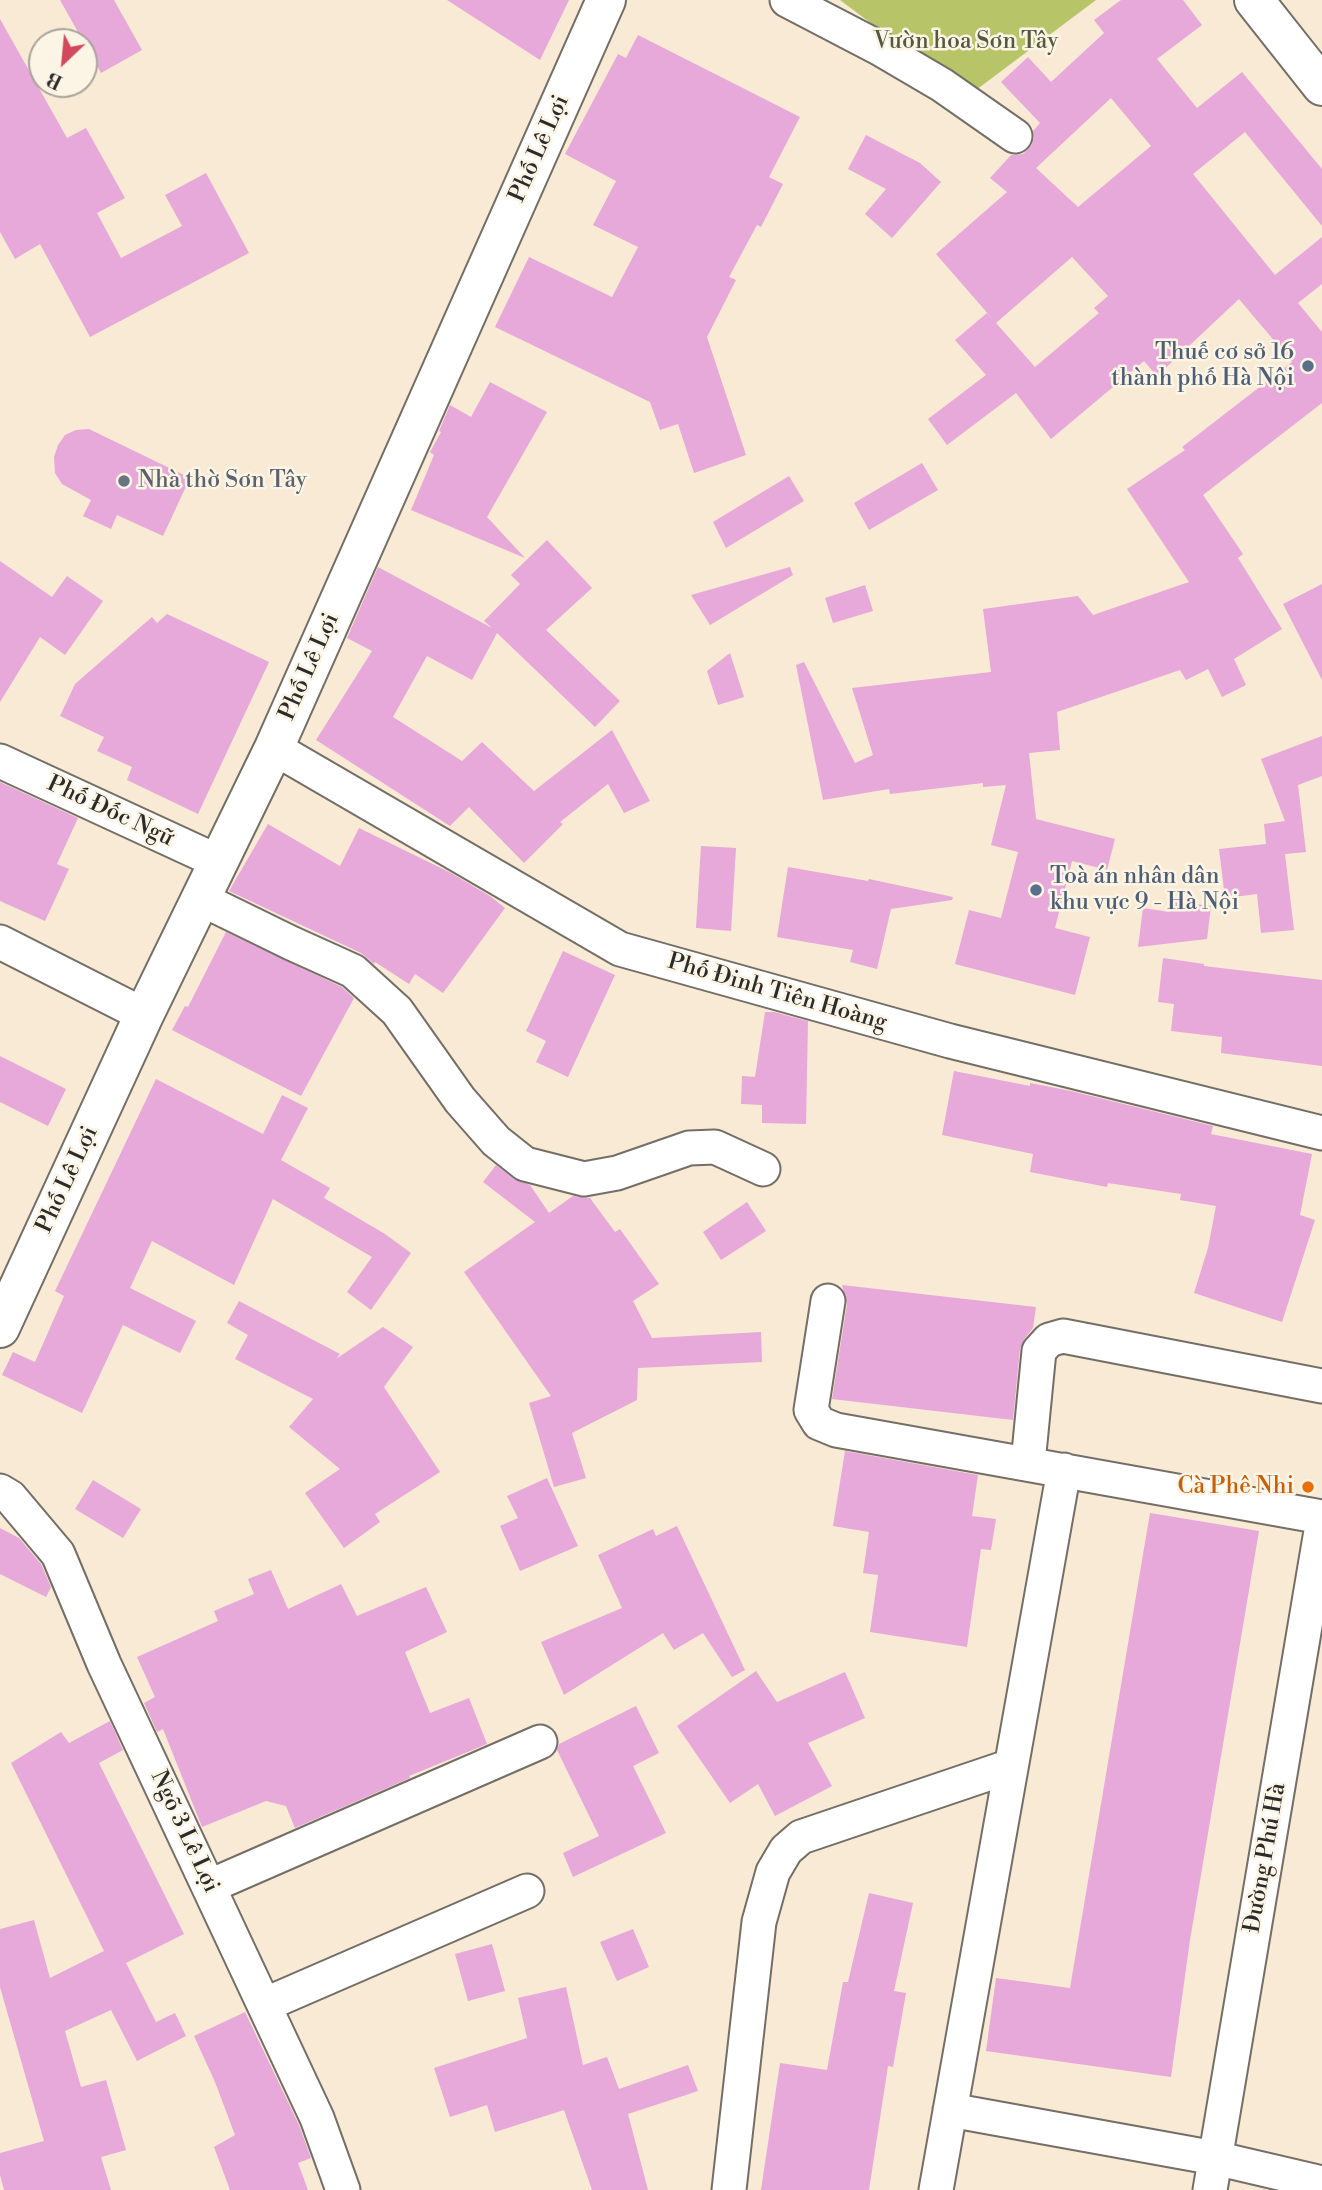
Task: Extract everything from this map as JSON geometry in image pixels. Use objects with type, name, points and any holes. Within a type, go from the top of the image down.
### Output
[{"type":"main road","name":"Phố Lê Lợi","points":[[0,1328],[144,1014],[274,748],[606,0]]},
{"type":"main road","points":[[1254,0],[1322,86]]},
{"type":"street","points":[[787,0],[879,48],[942,85],[1015,136]]},
{"type":"street","name":"Phố Đinh Tiên Hoàng","points":[[274,748],[620,949],[950,1041],[1322,1133]]},
{"type":"street","name":"Phố Đốc Ngữ","points":[[0,761],[219,862]]},
{"type":"street","points":[[201,899],[353,971],[397,1012],[460,1100],[496,1141],[526,1164],[584,1179],[617,1173],[689,1148],[715,1147],[762,1169]]},
{"type":"street","points":[[0,942],[144,1014]]},
{"type":"street","points":[[828,1301],[811,1410],[820,1423],[836,1430],[1322,1517]]},
{"type":"street","points":[[1028,1463],[1039,1351],[1049,1340],[1063,1336],[1322,1386]]},
{"type":"street","points":[[936,2190],[1064,1470]]},
{"type":"street","name":"Ngõ 3 Lê Lợi","points":[[0,1491],[10,1497],[58,1554],[104,1664],[317,2118],[343,2190]]},
{"type":"street","name":"Đường Phú Hà","points":[[1210,2190],[1322,1525]]},
{"type":"street","points":[[210,1886],[540,1742]]},
{"type":"street","points":[[729,2190],[759,1922],[772,1872],[786,1850],[801,1837],[1011,1766]]},
{"type":"street","points":[[264,2004],[527,1891]]},
{"type":"street","points":[[950,2110],[1215,2158],[1322,2183]]},
{"type":"green space","name":"Vườn hoa Sơn Tây","points":[[840,0],[1096,0],[968,96]]},
{"type":"building","points":[[60,0],[114,0],[142,50],[101,73],[98,68],[98,28],[76,28]]},
{"type":"building","points":[[447,0],[569,0],[540,60]]},
{"type":"building","points":[[1121,0],[1183,0],[1202,25],[1157,59],[1197,108],[1242,72],[1322,169],[1322,226],[1245,132],[1193,174],[1275,275],[1322,237],[1322,284],[1298,303],[1322,332],[1322,403],[1203,495],[1243,554],[1238,558],[1282,629],[1234,659],[1246,685],[1222,697],[1208,669],[1186,680],[1180,670],[1057,712],[1060,750],[1029,753],[1036,819],[1115,839],[1107,870],[1072,861],[1055,928],[1090,937],[1075,995],[955,964],[969,910],[1001,918],[1018,852],[991,845],[1006,785],[983,787],[983,783],[890,794],[889,789],[823,800],[796,665],[804,662],[855,763],[873,755],[852,688],[991,672],[983,609],[1078,596],[1093,615],[1189,582],[1127,489],[1185,450],[1182,447],[1292,362],[1239,299],[1157,376],[1144,361],[1051,439],[1016,393],[947,445],[928,419],[986,375],[955,340],[987,313],[996,323],[936,254],[1007,192],[990,178],[1011,155],[1023,154],[1031,146],[1033,131],[1040,123],[1001,82],[1028,57],[1051,82],[1104,33],[1094,20]],"holes":[[[1111,98],[1151,146],[1078,207],[1036,168]],[[1072,257],[1108,296],[1094,308],[1099,313],[1035,367],[996,323]]]},
{"type":"building","points":[[0,19],[28,69],[28,98],[44,98],[67,138],[86,128],[125,198],[97,213],[121,258],[182,226],[165,195],[206,173],[249,253],[90,337],[40,244],[15,259],[0,232]]},
{"type":"building","points":[[638,35],[800,117],[769,177],[783,184],[761,227],[757,225],[729,277],[736,280],[707,337],[746,455],[694,473],[678,424],[660,430],[650,402],[495,327],[529,257],[612,297],[638,247],[593,225],[616,181],[565,154],[618,54],[626,58]]},
{"type":"building","points":[[866,135],[920,163],[941,182],[892,238],[865,214],[886,189],[848,169]]},
{"type":"building","points":[[490,382],[547,412],[487,517],[525,558],[411,510],[434,455],[430,452],[441,432],[439,431],[450,405],[471,417]]},
{"type":"building","name":"Nhà thờ Sơn Tây","points":[[89,429],[190,478],[163,536],[117,515],[111,529],[83,516],[91,500],[62,484],[55,473],[54,457],[65,435],[76,430]]},
{"type":"building","points":[[922,463],[938,490],[869,530],[854,503]]},
{"type":"building","points":[[789,476],[804,501],[726,548],[713,522]]},
{"type":"building","points":[[547,540],[592,588],[546,630],[620,701],[595,727],[497,633],[472,680],[427,656],[393,717],[462,761],[482,742],[534,791],[612,730],[650,801],[624,813],[608,784],[560,822],[563,824],[524,863],[469,807],[450,826],[316,740],[372,651],[347,638],[378,567],[492,628],[484,621],[520,584],[511,575]]},
{"type":"building","points":[[0,561],[52,597],[67,576],[103,601],[65,655],[40,637],[0,702]]},
{"type":"building","points":[[790,567],[793,575],[710,625],[691,595]]},
{"type":"building","points":[[1322,584],[1322,680],[1283,604]]},
{"type":"building","points":[[865,585],[873,611],[833,623],[825,598]]},
{"type":"building","points":[[167,614],[269,662],[198,814],[127,780],[132,767],[97,751],[104,737],[60,716],[75,684],[152,617],[157,623]]},
{"type":"building","points":[[730,653],[744,697],[718,705],[707,671]]},
{"type":"building","points":[[1322,736],[1322,776],[1298,785],[1306,852],[1285,854],[1294,930],[1261,933],[1257,894],[1225,898],[1219,849],[1266,844],[1264,824],[1285,821],[1261,759]]},
{"type":"building","points":[[0,782],[78,818],[57,864],[69,869],[45,921],[0,901]]},
{"type":"building","points":[[268,824],[340,866],[359,828],[451,873],[505,908],[443,993],[415,974],[409,984],[375,962],[374,964],[361,953],[229,891]]},
{"type":"building","points":[[701,846],[736,848],[731,931],[696,928]]},
{"type":"building","points":[[788,867],[868,881],[869,879],[953,897],[952,900],[891,909],[877,969],[850,962],[853,950],[777,937]]},
{"type":"building","points":[[1170,901],[1211,906],[1207,939],[1138,947],[1143,908],[1169,912]]},
{"type":"building","points":[[226,932],[342,987],[354,998],[301,1096],[172,1030],[185,1006],[188,1007]]},
{"type":"building","points":[[563,951],[615,975],[568,1077],[536,1062],[546,1041],[526,1031]]},
{"type":"building","points":[[1163,958],[1204,966],[1322,980],[1322,1066],[1221,1053],[1222,1037],[1171,1031],[1174,1004],[1158,1002]]},
{"type":"building","points":[[765,1012],[808,1021],[806,1124],[762,1123],[762,1105],[741,1104],[742,1076],[755,1077]]},
{"type":"building","points":[[0,1056],[66,1089],[48,1126],[0,1102]]},
{"type":"building","points":[[954,1071],[1071,1091],[1213,1126],[1211,1134],[1312,1154],[1300,1215],[1315,1220],[1282,1322],[1194,1293],[1208,1248],[1216,1206],[1180,1200],[1181,1194],[1108,1183],[1107,1187],[1030,1172],[1033,1154],[942,1135]]},
{"type":"building","points":[[156,1079],[263,1134],[282,1095],[308,1108],[281,1160],[330,1188],[324,1198],[385,1234],[411,1253],[371,1310],[347,1292],[372,1257],[273,1199],[234,1285],[152,1241],[130,1288],[196,1321],[180,1353],[123,1325],[82,1413],[2,1375],[13,1352],[35,1362],[64,1296],[55,1291]]},
{"type":"building","points":[[496,1165],[514,1179],[530,1185],[549,1213],[573,1196],[590,1198],[615,1232],[620,1229],[659,1284],[633,1301],[652,1338],[761,1332],[762,1362],[638,1368],[637,1400],[572,1433],[586,1478],[554,1487],[529,1403],[551,1396],[464,1272],[535,1222],[483,1182]]},
{"type":"building","points":[[747,1202],[766,1231],[721,1260],[703,1232]]},
{"type":"building","points":[[842,1285],[1036,1307],[1033,1328],[1020,1349],[1013,1420],[832,1399],[847,1304]]},
{"type":"building","points":[[239,1301],[340,1354],[336,1359],[383,1327],[413,1347],[384,1387],[440,1472],[375,1514],[380,1522],[344,1548],[305,1493],[340,1469],[289,1427],[313,1399],[235,1359],[248,1335],[227,1323]]},
{"type":"building","points":[[845,1451],[978,1475],[972,1516],[996,1519],[991,1550],[981,1549],[967,1647],[870,1632],[878,1575],[863,1573],[869,1532],[833,1526]]},
{"type":"building","points":[[547,1478],[578,1546],[520,1571],[500,1526],[518,1518],[507,1496]]},
{"type":"building","points":[[93,1480],[141,1509],[123,1538],[75,1509]]},
{"type":"building","points":[[1150,1513],[1259,1531],[1190,1940],[1171,2077],[986,2051],[996,1978],[1070,1988]]},
{"type":"building","points":[[677,1526],[745,1670],[732,1677],[703,1633],[674,1650],[663,1633],[564,1695],[541,1642],[622,1608],[598,1555],[653,1529],[656,1536]]},
{"type":"building","points":[[0,1528],[19,1538],[41,1564],[51,1587],[46,1597],[0,1574]]},
{"type":"building","points":[[271,1570],[288,1609],[341,1584],[357,1616],[426,1587],[447,1632],[405,1652],[430,1713],[469,1698],[487,1744],[295,1828],[286,1806],[266,1801],[202,1827],[163,1729],[157,1732],[144,1703],[155,1697],[137,1657],[218,1621],[214,1611],[254,1594],[248,1579]]},
{"type":"building","points":[[756,1671],[777,1702],[845,1672],[865,1718],[808,1743],[832,1786],[775,1816],[758,1784],[730,1803],[677,1726]]},
{"type":"building","points":[[636,1706],[659,1753],[633,1766],[666,1833],[573,1877],[563,1853],[599,1836],[557,1750],[559,1744]]},
{"type":"building","points":[[110,1721],[123,1750],[99,1763],[184,1934],[126,1963],[156,2022],[175,2013],[186,2036],[137,2061],[111,2010],[65,2031],[81,2087],[106,2080],[126,2150],[101,2157],[111,2190],[4,2190],[0,2175],[0,2153],[44,2141],[0,1987],[0,1929],[34,1920],[50,1978],[104,1951],[11,1763],[61,1732],[69,1743]]},
{"type":"building","points":[[869,1893],[913,1903],[894,1991],[906,1993],[893,2067],[888,2066],[869,2190],[761,2190],[780,2063],[827,2070],[843,1982],[848,1982]]},
{"type":"building","points":[[633,1929],[649,1967],[617,1981],[600,1942]]},
{"type":"building","points":[[492,1944],[505,1991],[468,2001],[455,1954]]},
{"type":"building","points":[[566,1987],[583,2065],[607,2057],[619,2089],[688,2065],[698,2091],[628,2114],[648,2190],[592,2190],[564,2110],[495,2132],[487,2105],[450,2117],[434,2068],[527,2038],[518,1998]]},
{"type":"building","points":[[245,2012],[299,2125],[311,2158],[298,2163],[308,2190],[230,2190],[214,2147],[235,2135],[194,2036]]},
{"type":"place","name":"Thuế cơ sở 16 thành phố Hà Nội","points":[[1308,366]]},
{"type":"place","name":"Nhà thờ Sơn Tây","points":[[124,481]]},
{"type":"place","name":"Toà án nhân dân khu vực 9 - Hà Nội","points":[[1036,890]]},
{"type":"place","name":"Cà Phê Nhi","points":[[1308,1487]]}]
